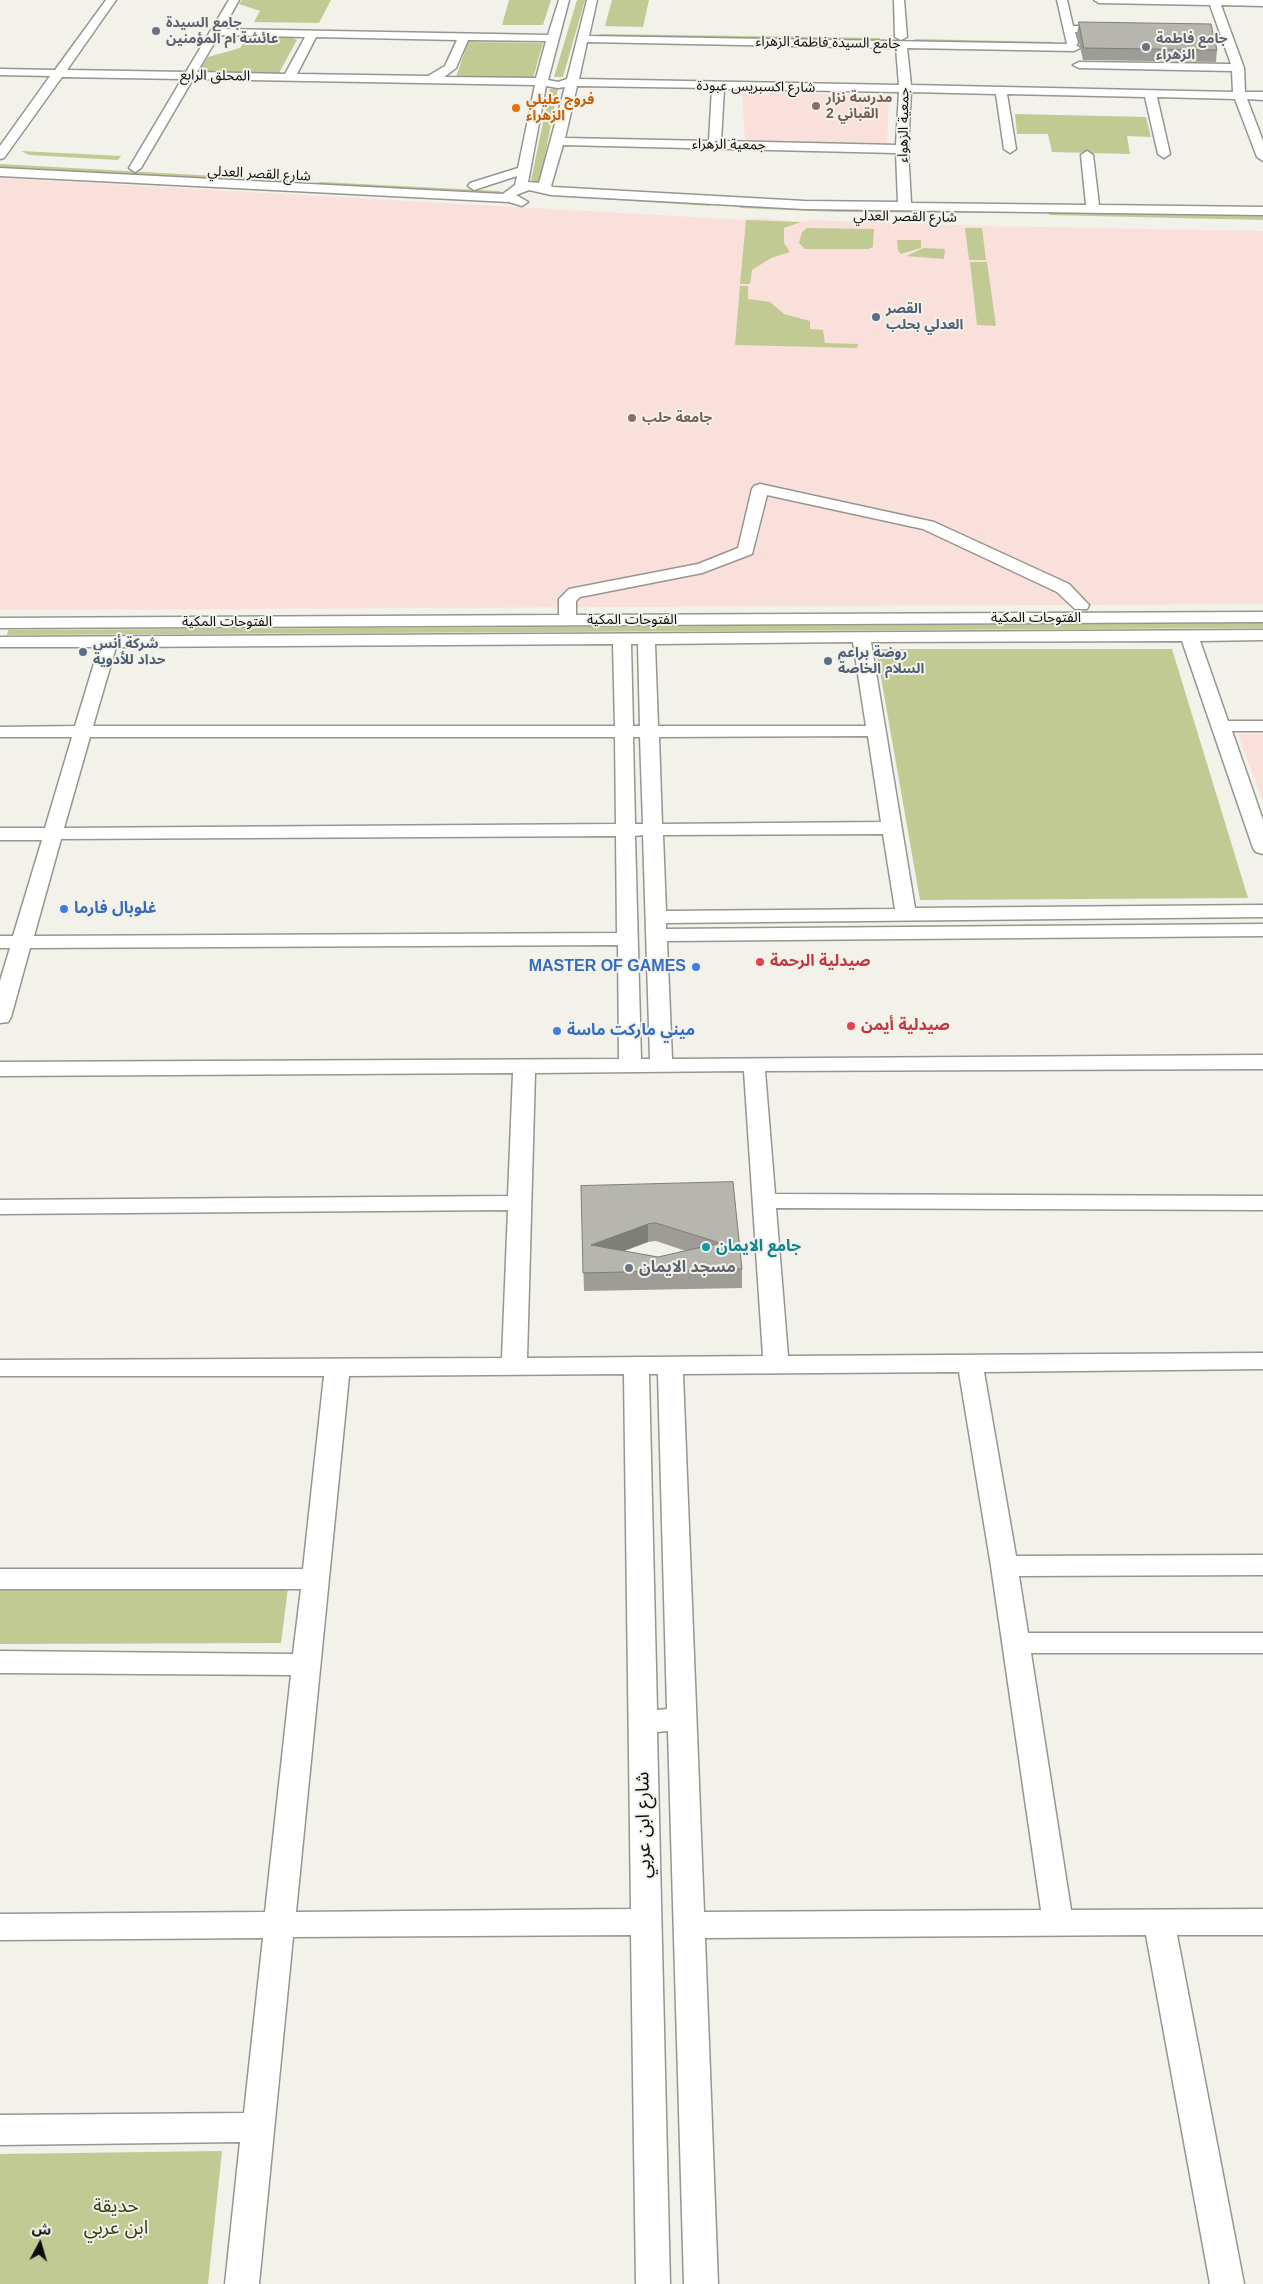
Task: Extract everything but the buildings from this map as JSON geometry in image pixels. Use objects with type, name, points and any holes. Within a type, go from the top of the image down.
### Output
[{"type":"street","points":[[0,155],[111,0]]},
{"type":"street","points":[[134,168],[234,0]]},
{"type":"street","points":[[517,191],[524,170],[541,82],[564,0]]},
{"type":"street","points":[[543,196],[592,0]]},
{"type":"street","name":"جمعية الزهواء","points":[[899,0],[905,89],[902,149],[905,206]]},
{"type":"street","points":[[1062,0],[1082,79],[1238,68]]},
{"type":"street","points":[[1099,0],[1263,3]]},
{"type":"street","points":[[1215,1],[1219,31],[1238,68],[1239,95],[1263,157]]},
{"type":"street","points":[[218,28],[553,34]]},
{"type":"street","points":[[218,28],[312,34],[391,32],[463,38],[553,34]]},
{"type":"street","name":"جامع السيدة فاطمة الزهراء","points":[[584,35],[901,40],[1071,39],[1117,29]]},
{"type":"street","points":[[289,78],[312,34]]},
{"type":"street","points":[[429,81],[450,68],[463,38]]},
{"type":"street","name":"المحلق الرابع","points":[[0,72],[541,82]]},
{"type":"street","name":"شارع اكسبريس عبودة","points":[[541,82],[558,85],[571,82],[1001,91],[1082,79],[1150,94],[1263,96]]},
{"type":"street","points":[[715,145],[718,86]]},
{"type":"street","points":[[1001,91],[1010,149]]},
{"type":"street","points":[[1150,94],[1164,154]]},
{"type":"street","name":"جمعية الزهراء","points":[[557,141],[902,149]]},
{"type":"street","points":[[1087,155],[1093,209]]},
{"type":"street","name":"شارع القصر العدلي","points":[[0,161],[474,186],[543,196],[887,217],[1033,214],[1093,209],[1263,212]]},
{"type":"street","points":[[474,186],[524,170]]},
{"type":"street","name":"شارع القصر العدلي","points":[[0,172],[297,188],[517,191]]},
{"type":"street","points":[[297,188],[305,177]]},
{"type":"street","name":"شارع القصر العدلي","points":[[724,206],[905,206],[1033,214],[1263,224]]},
{"type":"street","points":[[568,620],[567,598],[575,593],[702,568],[746,551],[760,489],[928,525],[1063,588],[1081,605]]},
{"type":"street","name":"الفتوحات المكية","points":[[0,623],[1263,617]]},
{"type":"street","points":[[1189,635],[1263,848]]},
{"type":"street","points":[[0,642],[1263,635]]},
{"type":"street","points":[[861,637],[906,915]]},
{"type":"street","points":[[622,638],[630,1065]]},
{"type":"street","points":[[646,638],[660,1065]]},
{"type":"street","points":[[0,1017],[109,641]]},
{"type":"street","points":[[1221,726],[1263,726]]},
{"type":"street","points":[[0,732],[876,731]]},
{"type":"street","points":[[0,834],[892,828]]},
{"type":"street","points":[[656,926],[906,915],[1263,911]]},
{"type":"street","points":[[656,926],[1263,930]]},
{"type":"street","points":[[0,942],[628,939]]},
{"type":"street","points":[[0,1068],[1263,1062]]},
{"type":"street","points":[[754,1064],[776,1365]]},
{"type":"street","points":[[514,1367],[524,1066]]},
{"type":"street","points":[[764,1201],[1263,1203]]},
{"type":"street","points":[[0,1207],[519,1203]]},
{"type":"street","points":[[0,1368],[337,1368],[1263,1361]]},
{"type":"street","points":[[970,1363],[1004,1566],[1014,1643],[1058,1923]]},
{"type":"street","name":"شارع ابن عربي","points":[[636,1366],[652,2284]]},
{"type":"street","points":[[670,1366],[701,2284]]},
{"type":"street","points":[[242,2284],[337,1368]]},
{"type":"street","points":[[1004,1566],[1263,1565]]},
{"type":"street","points":[[0,1579],[315,1579]]},
{"type":"street","points":[[1014,1643],[1263,1643]]},
{"type":"street","points":[[0,1662],[306,1665]]},
{"type":"street","points":[[642,1721],[682,1720]]},
{"type":"street","points":[[0,1927],[646,1922]]},
{"type":"street","points":[[689,1925],[1263,1922]]},
{"type":"street","points":[[1159,1923],[1227,2284]]},
{"type":"street","points":[[0,2130],[258,2127]]},
{"type":"shaded area","points":[[742,92],[889,96],[887,143],[745,141]]},
{"type":"shaded area","name":"جامعة حلب","points":[[0,178],[746,220],[764,218],[801,222],[809,220],[984,226],[1263,231],[1263,604],[0,610]]},
{"type":"shaded area","points":[[1238,734],[1263,734],[1263,802]]},
{"type":"green space","points":[[242,0],[331,0],[319,23],[254,22],[260,11],[239,4]]},
{"type":"green space","points":[[509,0],[551,0],[543,25],[502,25]]},
{"type":"green space","points":[[577,0],[585,0],[563,77],[554,77]]},
{"type":"green space","points":[[612,0],[649,0],[643,27],[605,26]]},
{"type":"green space","points":[[266,34],[289,36],[297,40],[278,75],[198,73],[208,57],[240,48],[249,36]]},
{"type":"green space","points":[[598,35],[880,38],[880,41]]},
{"type":"green space","points":[[915,39],[1053,42],[1054,45],[915,42]]},
{"type":"green space","points":[[468,42],[543,43],[533,78],[456,77]]},
{"type":"green space","points":[[550,89],[558,89],[540,181],[535,182],[531,180]]},
{"type":"green space","points":[[1015,114],[1146,117],[1151,137],[1127,136],[1130,154],[1052,152],[1048,134],[1017,134]]},
{"type":"green space","points":[[21,151],[121,156],[118,160],[29,155]]},
{"type":"green space","points":[[0,164],[288,180],[290,182],[0,167]]},
{"type":"green space","points":[[316,183],[499,191],[503,193],[497,195],[317,185]]},
{"type":"green space","points":[[572,195],[706,203],[711,206],[568,197]]},
{"type":"green space","points":[[738,205],[1015,211],[1019,213],[837,212],[740,208]]},
{"type":"green space","points":[[1047,212],[1263,216],[1263,220],[1050,215]]},
{"type":"green space","points":[[746,220],[801,222],[784,228],[784,243],[790,252],[771,258],[752,270],[750,284],[740,284]]},
{"type":"green space","points":[[807,228],[874,229],[873,247],[868,249],[805,249],[799,243],[802,232]]},
{"type":"green space","points":[[965,228],[982,228],[986,260],[969,260]]},
{"type":"green space","points":[[897,240],[921,240],[921,248],[901,254],[898,251]]},
{"type":"green space","points":[[924,248],[945,249],[944,259],[906,256]]},
{"type":"green space","points":[[970,262],[987,262],[996,326],[977,325]]},
{"type":"green space","points":[[740,286],[748,286],[748,299],[770,302],[784,314],[810,321],[810,329],[823,330],[825,343],[858,344],[857,348],[735,345]]},
{"type":"green space","points":[[1263,623],[1263,628],[7,635],[8,630]]},
{"type":"green space","points":[[876,649],[1172,649],[1248,898],[920,900]]},
{"type":"green space","points":[[288,1588],[281,1643],[0,1644],[0,1590]]},
{"type":"green space","name":"حديقة ابن عربي","points":[[222,2151],[208,2284],[0,2284],[0,2154]]},
{"type":"place","name":"جامع السيدة عائشة ام المؤمنين","points":[[156,31]]},
{"type":"place","name":"جامع فاطمة الزهراء","points":[[1146,47]]},
{"type":"place","name":"مدرسة نزار القباني 2","points":[[816,106]]},
{"type":"place","name":"فروج عليلي الزهراء","points":[[516,108]]},
{"type":"place","name":"القصر العدلي بحلب","points":[[876,317]]},
{"type":"place","name":"جامعة حلب","points":[[632,418]]},
{"type":"place","name":"شركة أنس حداد للأدوية","points":[[83,652]]},
{"type":"place","name":"روضة براعم السلام الخاصة","points":[[828,661]]},
{"type":"place","name":"غلوبال فارما","points":[[64,909]]},
{"type":"place","name":"صيدلية الرحمة","points":[[760,962]]},
{"type":"place","name":"MASTER OF GAMES","points":[[696,967]]},
{"type":"place","name":"صيدلية أيمن","points":[[851,1026]]},
{"type":"place","name":"ميني ماركت ماسة","points":[[557,1031]]},
{"type":"place","name":"جامع الايمان","points":[[706,1247]]},
{"type":"place","name":"مسجد الايمان","points":[[629,1268]]}]
